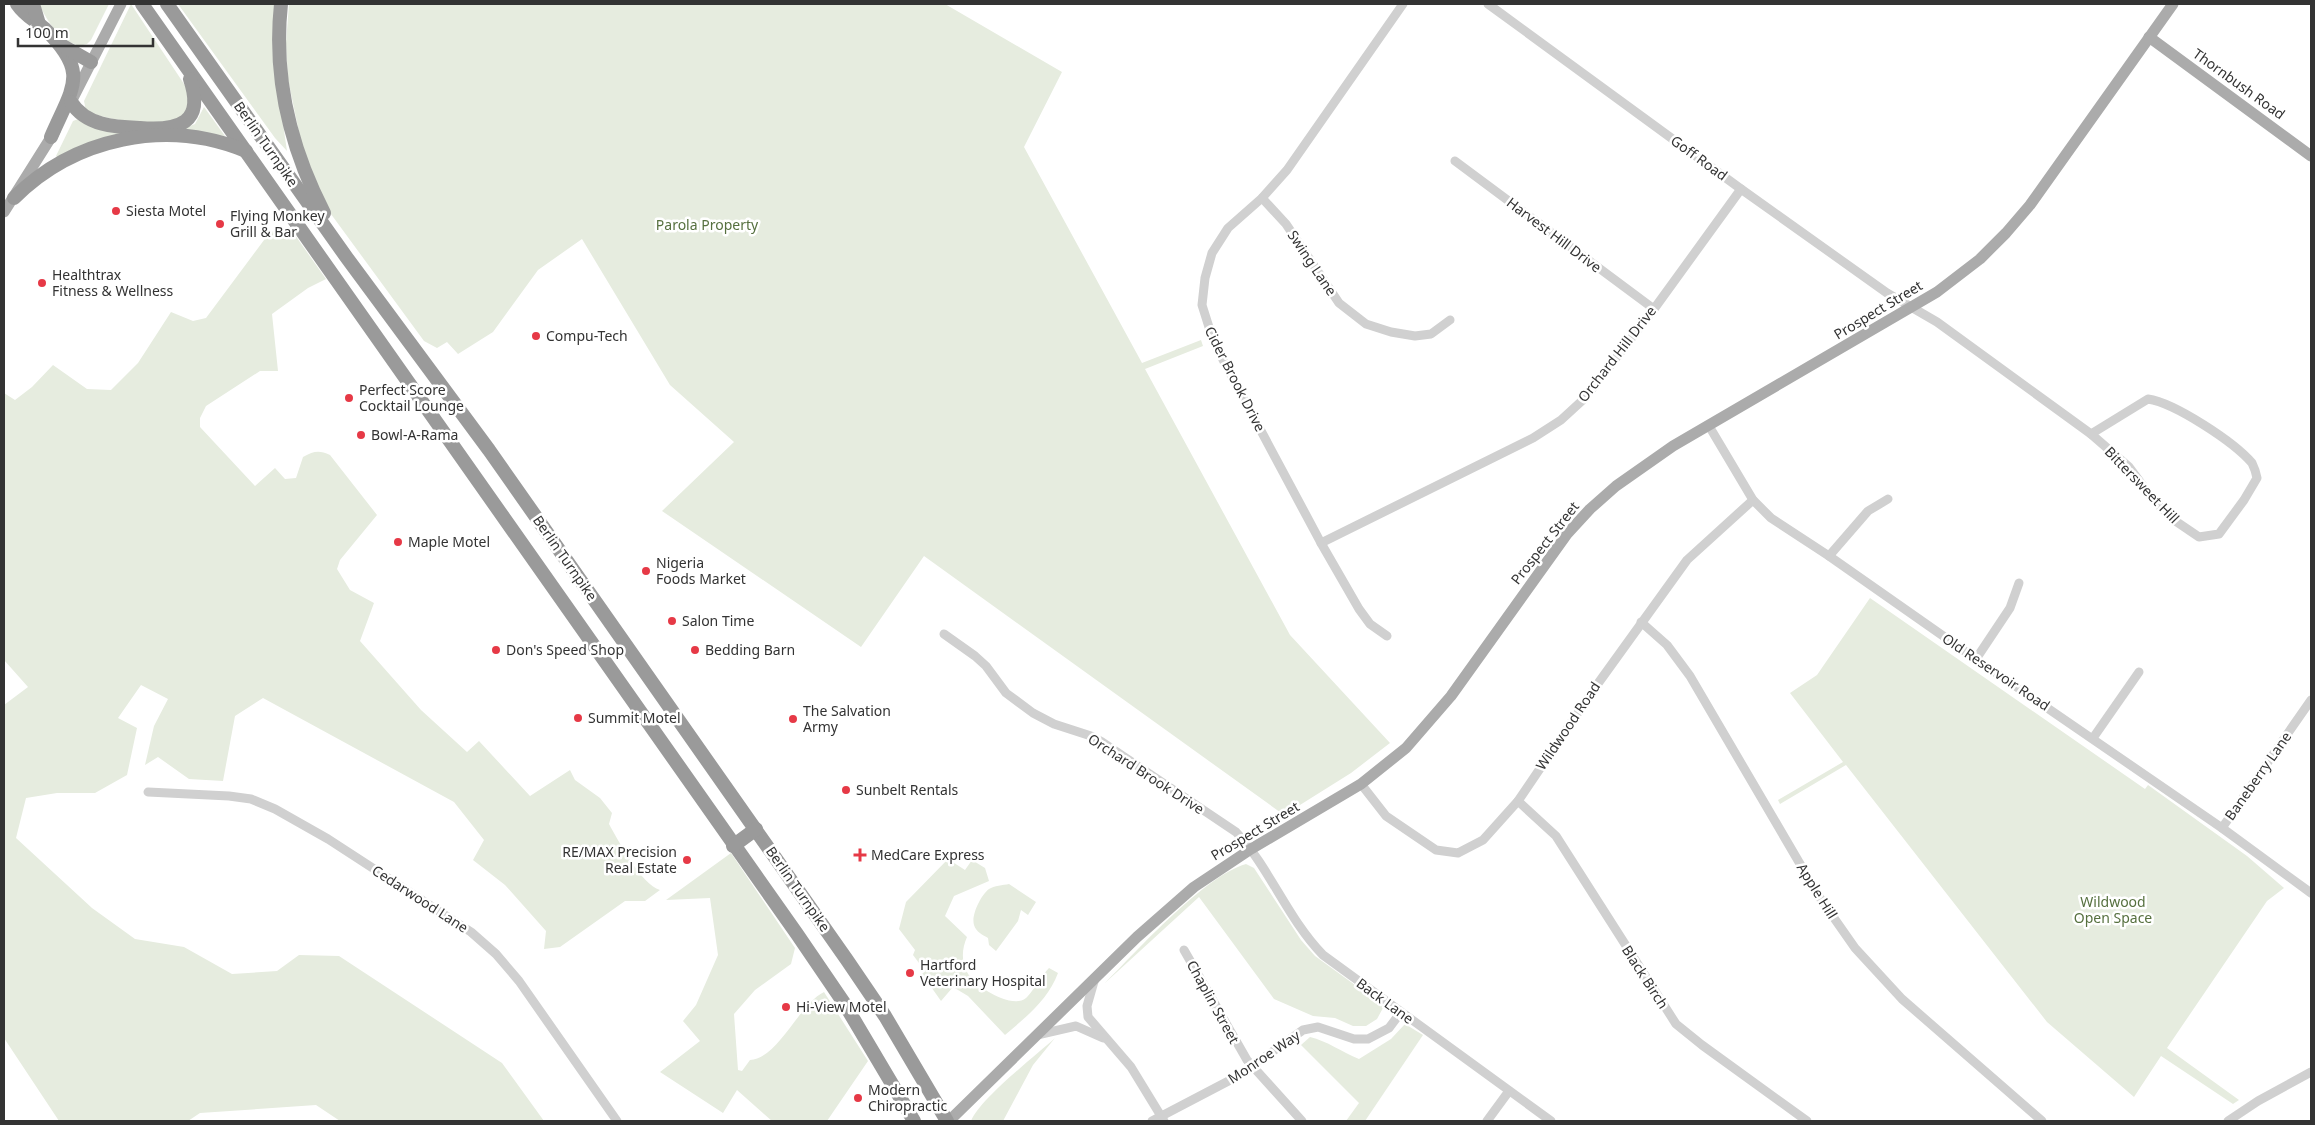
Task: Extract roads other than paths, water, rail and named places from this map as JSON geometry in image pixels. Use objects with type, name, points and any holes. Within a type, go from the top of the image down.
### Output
[{"type":"highway","points":[[17,4],[26,16],[39,24],[62,46],[91,62]]},
{"type":"highway","points":[[33,4],[39,24]]},
{"type":"highway","name":"Berlin Turnpike","points":[[142,4],[519,537],[844,1003],[914,1121]]},
{"type":"highway","name":"Berlin Turnpike","points":[[167,4],[347,258],[489,450],[756,829],[867,989],[948,1121]]},
{"type":"highway","points":[[281,4],[280,66],[288,122],[302,166],[347,258]]},
{"type":"highway","points":[[51,137],[74,78],[72,64],[62,46]]},
{"type":"highway","points":[[14,198],[47,169],[84,150],[124,138],[160,133],[186,122],[194,111],[195,96],[182,60]]},
{"type":"highway","points":[[71,102],[83,116],[101,123],[213,140],[246,150]]},
{"type":"highway","points":[[733,846],[756,829]]},
{"type":"main road","points":[[4,212],[71,102],[121,4]]},
{"type":"main road","name":"Prospect Street","points":[[948,1121],[1095,978],[1180,899],[1209,876],[1251,849],[1362,784],[1406,748],[1435,716],[1552,554],[1590,509],[1643,466],[1708,426],[1913,308],[1967,270],[2006,233],[2041,190],[2173,4]]},
{"type":"main road","name":"Thornbush Road","points":[[2149,37],[2311,156]]},
{"type":"street","name":"Cider Brook Drive","points":[[1387,636],[1370,624],[1321,543],[1214,343],[1202,304],[1205,278],[1212,253],[1228,228],[1262,198],[1286,170],[1403,4]]},
{"type":"street","name":"Goff Road","points":[[1488,4],[1740,189],[1888,294],[1913,308]]},
{"type":"street","name":"Harvest Hill Drive","points":[[1455,162],[1654,309]]},
{"type":"street","name":"Orchard Hill Drive","points":[[1321,543],[1533,438],[1561,420],[1585,398],[1654,309],[1740,189]]},
{"type":"street","name":"Swing Lane","points":[[1262,198],[1286,224],[1339,303],[1366,324],[1391,332],[1415,336],[1431,334],[1450,320]]},
{"type":"street","name":"Bittersweet Hill","points":[[1913,308],[1937,322],[2090,434],[2129,467],[2152,498],[2171,518],[2199,537],[2219,534],[2244,500],[2257,478],[2252,464],[2210,428],[2161,400],[2148,399],[2090,434]]},
{"type":"street","name":"Old Reservoir Road","points":[[1708,426],[1753,500],[1771,518],[2093,738],[2311,893]]},
{"type":"street","points":[[1829,556],[1868,511],[1888,499]]},
{"type":"street","name":"Wildwood Road","points":[[1362,784],[1386,816],[1436,850],[1458,853],[1483,840],[1518,801],[1641,622],[1687,560],[1753,500]]},
{"type":"street","points":[[1976,659],[2010,608],[2019,583]]},
{"type":"street","name":"Apple Hill","points":[[1641,622],[1666,645],[1690,676],[1820,898],[1855,948],[1902,999],[2042,1121]]},
{"type":"street","name":"Orchard Brook Drive","points":[[944,634],[975,656],[986,666],[1006,693],[1033,712],[1054,724],[1091,736],[1102,742],[1236,832],[1251,849]]},
{"type":"street","points":[[2093,738],[2139,672]]},
{"type":"street","name":"Baneberry Lane","points":[[2222,828],[2311,700]]},
{"type":"street","name":"Cedarwood Lane","points":[[148,792],[201,793],[251,799],[307,826],[471,932],[496,954],[518,981],[617,1121]]},
{"type":"street","name":"Black Birch","points":[[1518,801],[1556,836],[1676,1024],[1807,1121]]},
{"type":"street","name":"Back Lane","points":[[1251,849],[1312,944],[1335,965],[1552,1121]]},
{"type":"street","name":"Chaplin Street","points":[[1184,950],[1252,1068],[1302,1121]]},
{"type":"street","points":[[1095,978],[1087,1012],[1091,1022],[1131,1067],[1159,1120]]},
{"type":"street","name":"Monroe Way","points":[[1159,1120],[1252,1068],[1303,1030],[1318,1027],[1326,1028],[1354,1039],[1368,1039],[1383,1033],[1401,1012]]},
{"type":"street","points":[[1037,1035],[1071,1027],[1080,1027],[1110,1042]]},
{"type":"street","points":[[2228,1121],[2258,1101],[2311,1072]]},
{"type":"street","points":[[1487,1121],[1509,1091]]},
{"type":"place","name":"Siesta Motel","points":[[116,211]]},
{"type":"place","name":"Flying Monkey Grill & Bar","points":[[220,224]]},
{"type":"place","name":"Healthtrax Fitness & Wellness","points":[[42,283]]},
{"type":"place","name":"Compu-Tech","points":[[536,336]]},
{"type":"place","name":"Perfect Score Cocktail Lounge","points":[[349,398]]},
{"type":"place","name":"Bowl-A-Rama","points":[[361,435]]},
{"type":"place","name":"Maple Motel","points":[[398,542]]},
{"type":"place","name":"Nigeria Foods Market","points":[[646,571]]},
{"type":"place","name":"Salon Time","points":[[672,621]]},
{"type":"place","name":"Don's Speed Shop","points":[[496,650]]},
{"type":"place","name":"Bedding Barn","points":[[695,650]]},
{"type":"place","name":"Summit Motel","points":[[578,718]]},
{"type":"place","name":"The Salvation Army","points":[[793,719]]},
{"type":"place","name":"Sunbelt Rentals","points":[[846,790]]},
{"type":"place","name":"MedCare Express","points":[[860,855]]},
{"type":"place","name":"RE/MAX Precision Real Estate","points":[[687,860]]},
{"type":"place","name":"Hartford Veterinary Hospital","points":[[910,973]]},
{"type":"place","name":"Hi-View Motel","points":[[786,1007]]},
{"type":"place","name":"Modern Chiropractic","points":[[858,1098]]},
{"type":"park label","name":"Parola Property","points":[[707,225]]},
{"type":"park label","name":"Wildwood Open Space","points":[[2113,910]]}]
